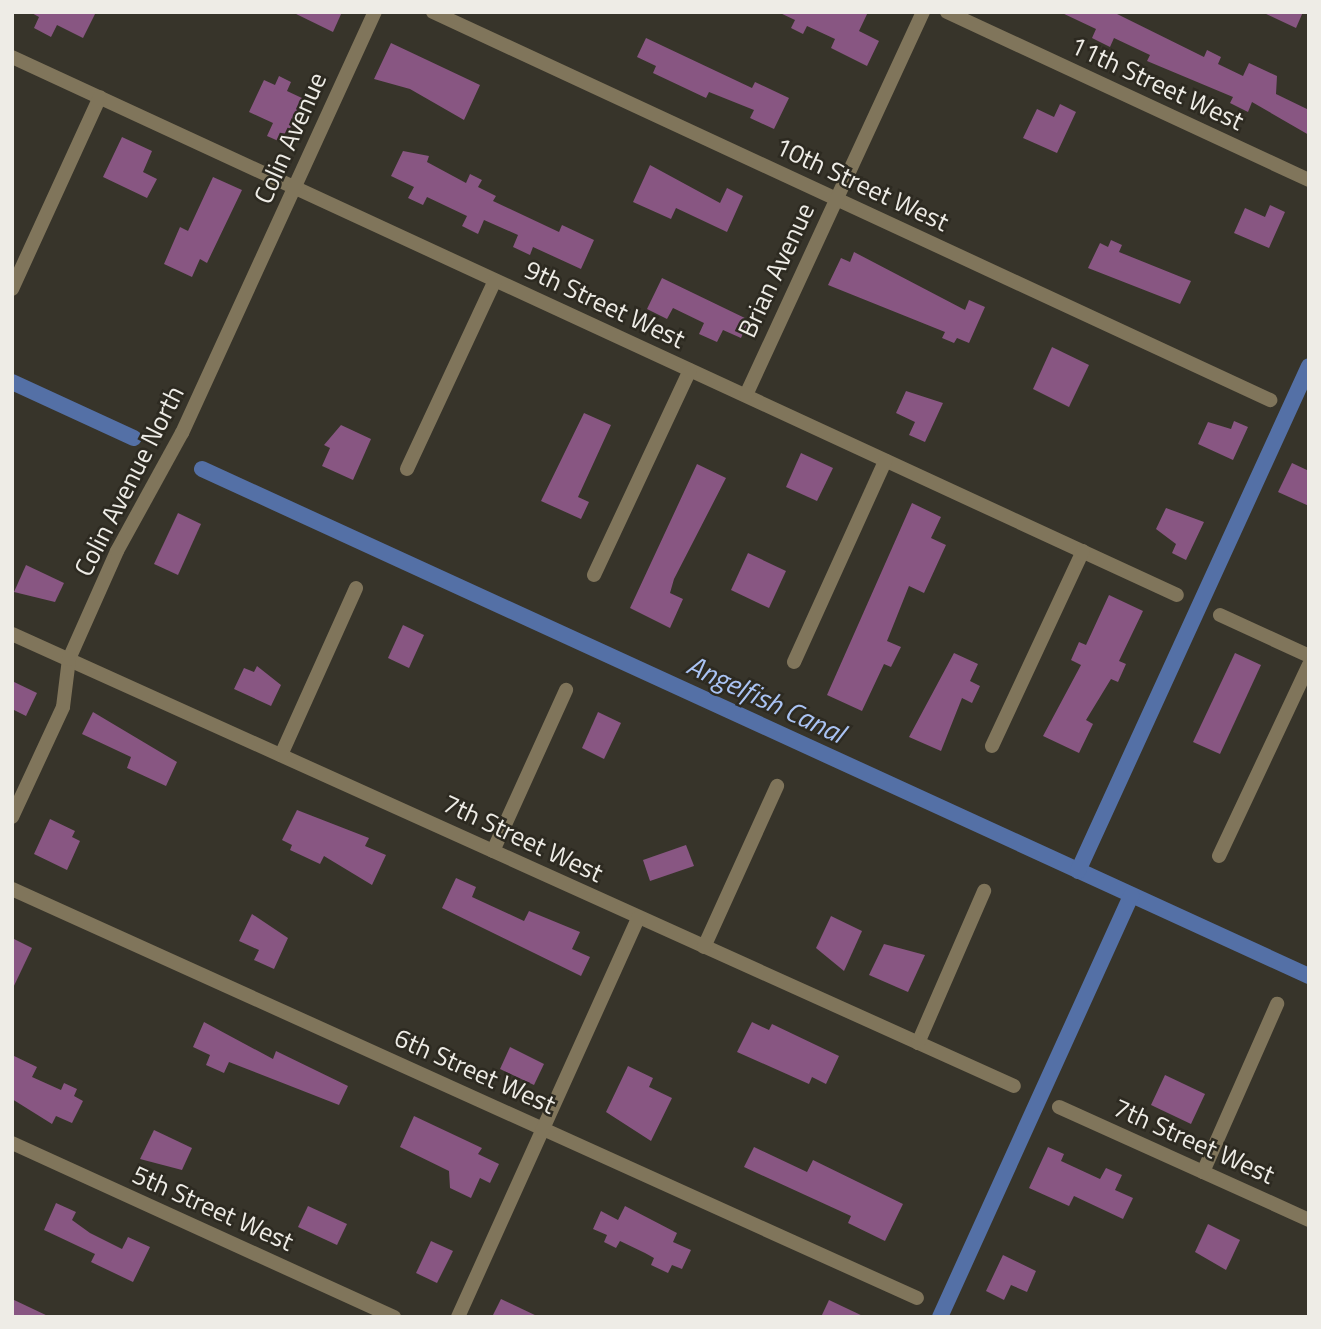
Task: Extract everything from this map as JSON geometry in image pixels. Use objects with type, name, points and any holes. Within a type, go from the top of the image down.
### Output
[{"type":"street","name":"Colin Avenue","points":[[251,285],[374,12]]},
{"type":"street","name":"10th Street West","points":[[433,12],[1270,400]]},
{"type":"street","name":"Brian Avenue","points":[[746,395],[923,12]]},
{"type":"street","name":"11th Street West","points":[[947,12],[1309,180]]},
{"type":"street","name":"9th Street West","points":[[12,57],[1177,596]]},
{"type":"street","points":[[12,289],[100,97]]},
{"type":"street","points":[[407,469],[495,280]]},
{"type":"street","name":"Colin Avenue North","points":[[12,817],[63,706],[69,659],[141,498],[183,433],[251,285]]},
{"type":"street","points":[[594,575],[690,370]]},
{"type":"street","points":[[794,662],[885,461]]},
{"type":"street","points":[[992,746],[1083,551]]},
{"type":"street","points":[[281,755],[356,588]]},
{"type":"street","points":[[1220,615],[1309,656]]},
{"type":"street","name":"7th Street West","points":[[12,634],[1014,1086]]},
{"type":"street","points":[[1219,856],[1309,665]]},
{"type":"street","points":[[493,851],[566,690]]},
{"type":"street","points":[[704,947],[777,786]]},
{"type":"street","name":"6th Street West","points":[[12,889],[917,1298]]},
{"type":"street","points":[[918,1043],[984,891]]},
{"type":"street","points":[[458,1317],[638,918]]},
{"type":"street","points":[[1203,1172],[1277,1004]]},
{"type":"street","name":"7th Street West","points":[[1059,1107],[1309,1220]]},
{"type":"street","name":"5th Street West","points":[[12,1143],[394,1317]]},
{"type":"building","points":[[30,12],[96,12],[83,38],[57,25],[51,37],[34,28],[39,17]]},
{"type":"building","points":[[292,12],[342,12],[333,32]]},
{"type":"building","points":[[778,12],[868,12],[859,31],[879,41],[867,66],[831,48],[835,39],[807,26],[803,34],[791,28],[795,20]]},
{"type":"building","points":[[1060,12],[1113,12],[1204,57],[1207,50],[1221,57],[1218,64],[1243,76],[1249,63],[1277,76],[1276,94],[1309,110],[1309,135],[1252,102],[1248,112],[1230,103],[1233,97],[1147,61],[1150,55],[1114,38],[1110,47],[1092,38],[1096,29]]},
{"type":"building","points":[[1262,12],[1303,12],[1296,28]]},
{"type":"building","points":[[646,38],[752,88],[755,82],[789,98],[774,129],[750,118],[754,110],[709,92],[706,98],[653,73],[656,66],[637,57]]},
{"type":"building","points":[[391,43],[480,85],[464,120],[410,89],[374,79]]},
{"type":"building","points":[[279,76],[291,82],[287,91],[304,99],[283,143],[267,136],[273,123],[249,112],[264,80],[275,85]]},
{"type":"building","points":[[1060,104],[1076,112],[1057,153],[1023,138],[1037,109],[1054,117]]},
{"type":"building","points":[[122,137],[152,151],[143,172],[157,179],[147,198],[103,177]]},
{"type":"building","points":[[403,151],[429,156],[427,162],[466,183],[470,174],[482,180],[478,187],[496,196],[493,201],[559,232],[562,225],[594,240],[581,269],[533,247],[530,255],[513,247],[518,235],[484,220],[478,234],[462,226],[467,216],[427,197],[423,205],[408,198],[414,187],[391,176]]},
{"type":"building","points":[[650,165],[720,203],[727,188],[743,196],[727,232],[676,208],[671,219],[633,202]]},
{"type":"building","points":[[213,177],[242,190],[207,263],[200,259],[192,277],[164,264],[180,227],[188,231]]},
{"type":"building","points":[[1270,205],[1285,212],[1269,248],[1234,233],[1245,208],[1265,217]]},
{"type":"building","points":[[1111,240],[1122,245],[1119,252],[1191,281],[1180,304],[1088,268],[1100,243],[1108,247]]},
{"type":"building","points":[[854,252],[965,310],[969,300],[985,307],[969,343],[957,338],[954,343],[942,338],[945,332],[828,285],[841,258],[850,262]]},
{"type":"building","points":[[662,278],[749,320],[741,338],[723,330],[717,342],[699,334],[704,323],[673,308],[667,319],[647,309]]},
{"type":"building","points":[[1052,347],[1089,365],[1069,407],[1033,389]]},
{"type":"building","points":[[906,391],[943,403],[925,442],[909,435],[915,422],[896,413]]},
{"type":"building","points":[[584,413],[611,425],[578,497],[589,502],[581,519],[541,501]]},
{"type":"building","points":[[1234,421],[1248,427],[1233,460],[1198,444],[1208,422],[1231,429]]},
{"type":"building","points":[[341,425],[371,439],[353,480],[322,466],[330,448],[324,445]]},
{"type":"building","points":[[801,453],[833,468],[817,501],[786,487]]},
{"type":"building","points":[[1292,463],[1309,471],[1309,506],[1278,492]]},
{"type":"building","points":[[697,464],[726,478],[674,579],[670,593],[683,599],[670,628],[630,608]]},
{"type":"building","points":[[912,503],[941,517],[931,538],[946,545],[924,593],[909,586],[887,641],[901,647],[891,667],[884,664],[862,711],[827,695]]},
{"type":"building","points":[[1166,508],[1204,522],[1186,560],[1172,553],[1176,544],[1156,529]]},
{"type":"building","points":[[178,513],[201,524],[178,575],[154,564]]},
{"type":"building","points":[[748,553],[786,571],[769,608],[731,590]]},
{"type":"building","points":[[26,565],[64,583],[55,602],[14,592]]},
{"type":"building","points":[[1109,595],[1143,611],[1119,661],[1126,664],[1118,682],[1111,679],[1086,720],[1093,724],[1079,753],[1043,736],[1081,665],[1071,660],[1079,642],[1086,645]]},
{"type":"building","points":[[403,625],[424,635],[409,668],[388,658]]},
{"type":"building","points":[[954,653],[978,664],[970,681],[980,686],[972,703],[962,698],[941,751],[909,737]]},
{"type":"building","points":[[1235,653],[1261,665],[1220,754],[1193,742]]},
{"type":"building","points":[[257,666],[281,685],[271,706],[234,689],[244,668],[254,672]]},
{"type":"building","points":[[12,681],[37,693],[26,716],[12,709]]},
{"type":"building","points":[[93,712],[177,762],[166,786],[127,768],[131,757],[82,734]]},
{"type":"building","points":[[598,712],[621,723],[604,759],[582,748]]},
{"type":"building","points":[[297,810],[369,838],[365,846],[386,855],[372,885],[324,856],[320,864],[290,850],[292,845],[282,840]]},
{"type":"building","points":[[50,819],[75,831],[72,837],[80,841],[67,870],[34,854]]},
{"type":"building","points":[[686,845],[694,866],[650,881],[643,860]]},
{"type":"building","points":[[456,878],[476,887],[472,897],[524,921],[529,911],[580,932],[572,949],[590,957],[581,976],[442,908]]},
{"type":"building","points":[[252,914],[288,938],[274,969],[254,960],[259,950],[239,941]]},
{"type":"building","points":[[831,916],[862,931],[844,971],[816,948]]},
{"type":"building","points":[[12,938],[32,948],[12,990]]},
{"type":"building","points":[[884,944],[925,955],[908,992],[869,975]]},
{"type":"building","points":[[204,1022],[273,1059],[276,1051],[348,1086],[339,1105],[229,1062],[224,1073],[206,1065],[210,1055],[193,1047]]},
{"type":"building","points":[[752,1022],[769,1030],[772,1024],[839,1056],[826,1084],[812,1077],[809,1084],[737,1052]]},
{"type":"building","points":[[510,1047],[544,1064],[534,1085],[500,1069]]},
{"type":"building","points":[[12,1055],[37,1067],[32,1077],[61,1090],[64,1083],[77,1089],[74,1096],[83,1101],[72,1123],[56,1116],[52,1124],[12,1099]]},
{"type":"building","points":[[628,1066],[653,1078],[649,1087],[672,1098],[651,1141],[606,1112]]},
{"type":"building","points":[[1165,1075],[1205,1094],[1191,1124],[1151,1105]]},
{"type":"building","points":[[414,1116],[482,1148],[478,1154],[499,1164],[490,1183],[480,1178],[471,1198],[450,1188],[449,1171],[400,1147]]},
{"type":"building","points":[[154,1130],[192,1148],[182,1170],[140,1159]]},
{"type":"building","points":[[754,1147],[807,1172],[813,1160],[903,1204],[885,1241],[848,1223],[851,1216],[744,1167]]},
{"type":"building","points":[[1048,1147],[1064,1154],[1061,1161],[1100,1179],[1106,1168],[1122,1175],[1115,1190],[1133,1198],[1123,1219],[1074,1196],[1069,1206],[1029,1188]]},
{"type":"building","points":[[56,1203],[76,1212],[72,1220],[90,1233],[122,1249],[128,1237],[150,1247],[133,1282],[91,1262],[95,1254],[44,1230]]},
{"type":"building","points":[[308,1206],[347,1224],[337,1245],[298,1227]]},
{"type":"building","points":[[625,1206],[677,1233],[673,1242],[691,1250],[682,1269],[672,1265],[668,1273],[651,1265],[654,1258],[645,1253],[620,1241],[616,1248],[604,1242],[607,1235],[593,1229],[601,1211],[618,1220]]},
{"type":"building","points":[[1208,1224],[1240,1240],[1226,1270],[1195,1252]]},
{"type":"building","points":[[431,1241],[453,1251],[437,1283],[416,1273]]},
{"type":"building","points":[[1003,1255],[1036,1271],[1027,1292],[1011,1285],[1004,1300],[986,1291]]},
{"type":"building","points":[[12,1299],[50,1317],[12,1317]]},
{"type":"building","points":[[501,1299],[539,1317],[492,1317]]},
{"type":"building","points":[[829,1300],[865,1317],[821,1317]]},
{"type":"waterway","points":[[1078,871],[1309,366]]},
{"type":"waterway","name":"Angelfish Canal","points":[[12,382],[134,438]]},
{"type":"waterway","name":"Angelfish Canal","points":[[202,469],[1309,976]]},
{"type":"waterway","points":[[940,1317],[1131,895]]}]
